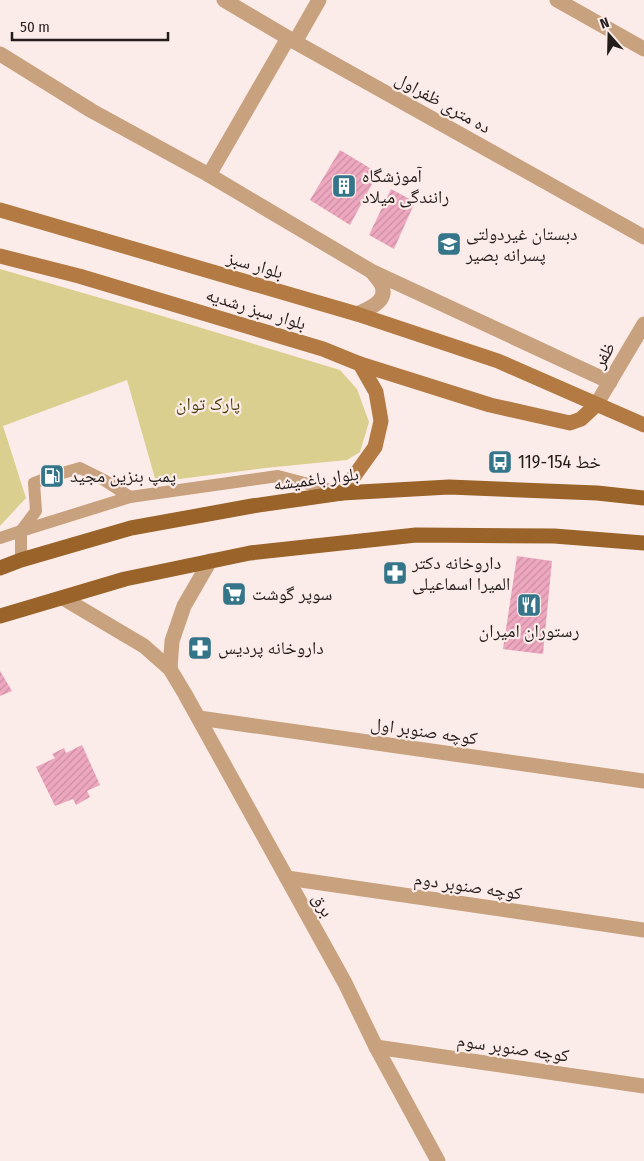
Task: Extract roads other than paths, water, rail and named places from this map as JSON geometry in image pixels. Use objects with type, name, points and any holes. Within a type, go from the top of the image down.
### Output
[{"type":"main road","name":"بلوار سبز","points":[[0,210],[357,314],[498,362],[644,425]]},
{"type":"main road","name":"بلوار سبز رشدیه","points":[[0,256],[79,276],[314,346],[360,364],[490,405],[570,423],[581,419],[596,405]]},
{"type":"main road","points":[[342,492],[375,447],[381,421],[376,392],[360,364]]},
{"type":"main road","name":"بلوار باغمیشه","points":[[0,568],[21,560],[132,528],[342,492],[449,487],[598,493],[644,498]]},
{"type":"main road","points":[[0,616],[125,578],[250,553],[416,535],[554,536],[644,543]]},
{"type":"street","name":"ده متری ظفراول","points":[[224,0],[644,237]]},
{"type":"street","points":[[209,175],[292,40],[319,0]]},
{"type":"street","points":[[557,0],[644,49]]},
{"type":"street","points":[[0,54],[92,111],[209,175],[371,271],[610,382]]},
{"type":"street","points":[[357,314],[378,303],[383,294],[382,286],[371,271]]},
{"type":"street","name":"ظفر","points":[[596,405],[644,324]]},
{"type":"street","points":[[170,669],[172,640],[184,606],[210,561]]},
{"type":"street","name":"برق","points":[[63,598],[144,646],[170,669],[345,983],[376,1047],[438,1161]]},
{"type":"street","name":"کوچه صنوبر اول","points":[[199,718],[644,781]]},
{"type":"street","name":"کوچه صنوبر دوم","points":[[287,878],[644,930]]},
{"type":"street","name":"کوچه صنوبر سوم","points":[[376,1047],[644,1086]]},
{"type":"lane","points":[[21,560],[21,531],[36,510],[34,483],[80,468],[104,480],[130,497]]},
{"type":"lane","points":[[0,538],[130,497],[278,476],[342,492]]},
{"type":"place","name":"آموزشگاه رانندگی میلاد","points":[[344,186]]},
{"type":"place","name":"دبستان غیردولتی پسرانه بصیر","points":[[449,244]]},
{"type":"place","name":"خط 154-119","points":[[500,462]]},
{"type":"place","name":"پمپ بنزین مجید","points":[[52,476]]},
{"type":"place","name":"داروخانه دکتر المیرا اسماعیلی","points":[[395,573]]},
{"type":"place","name":"سوپر گوشت","points":[[234,594]]},
{"type":"place","name":"رستوران امیران","points":[[529,605]]},
{"type":"place","name":"داروخانه پردیس","points":[[200,648]]},
{"type":"park label","name":"پارک توان","points":[[208,404]]}]
